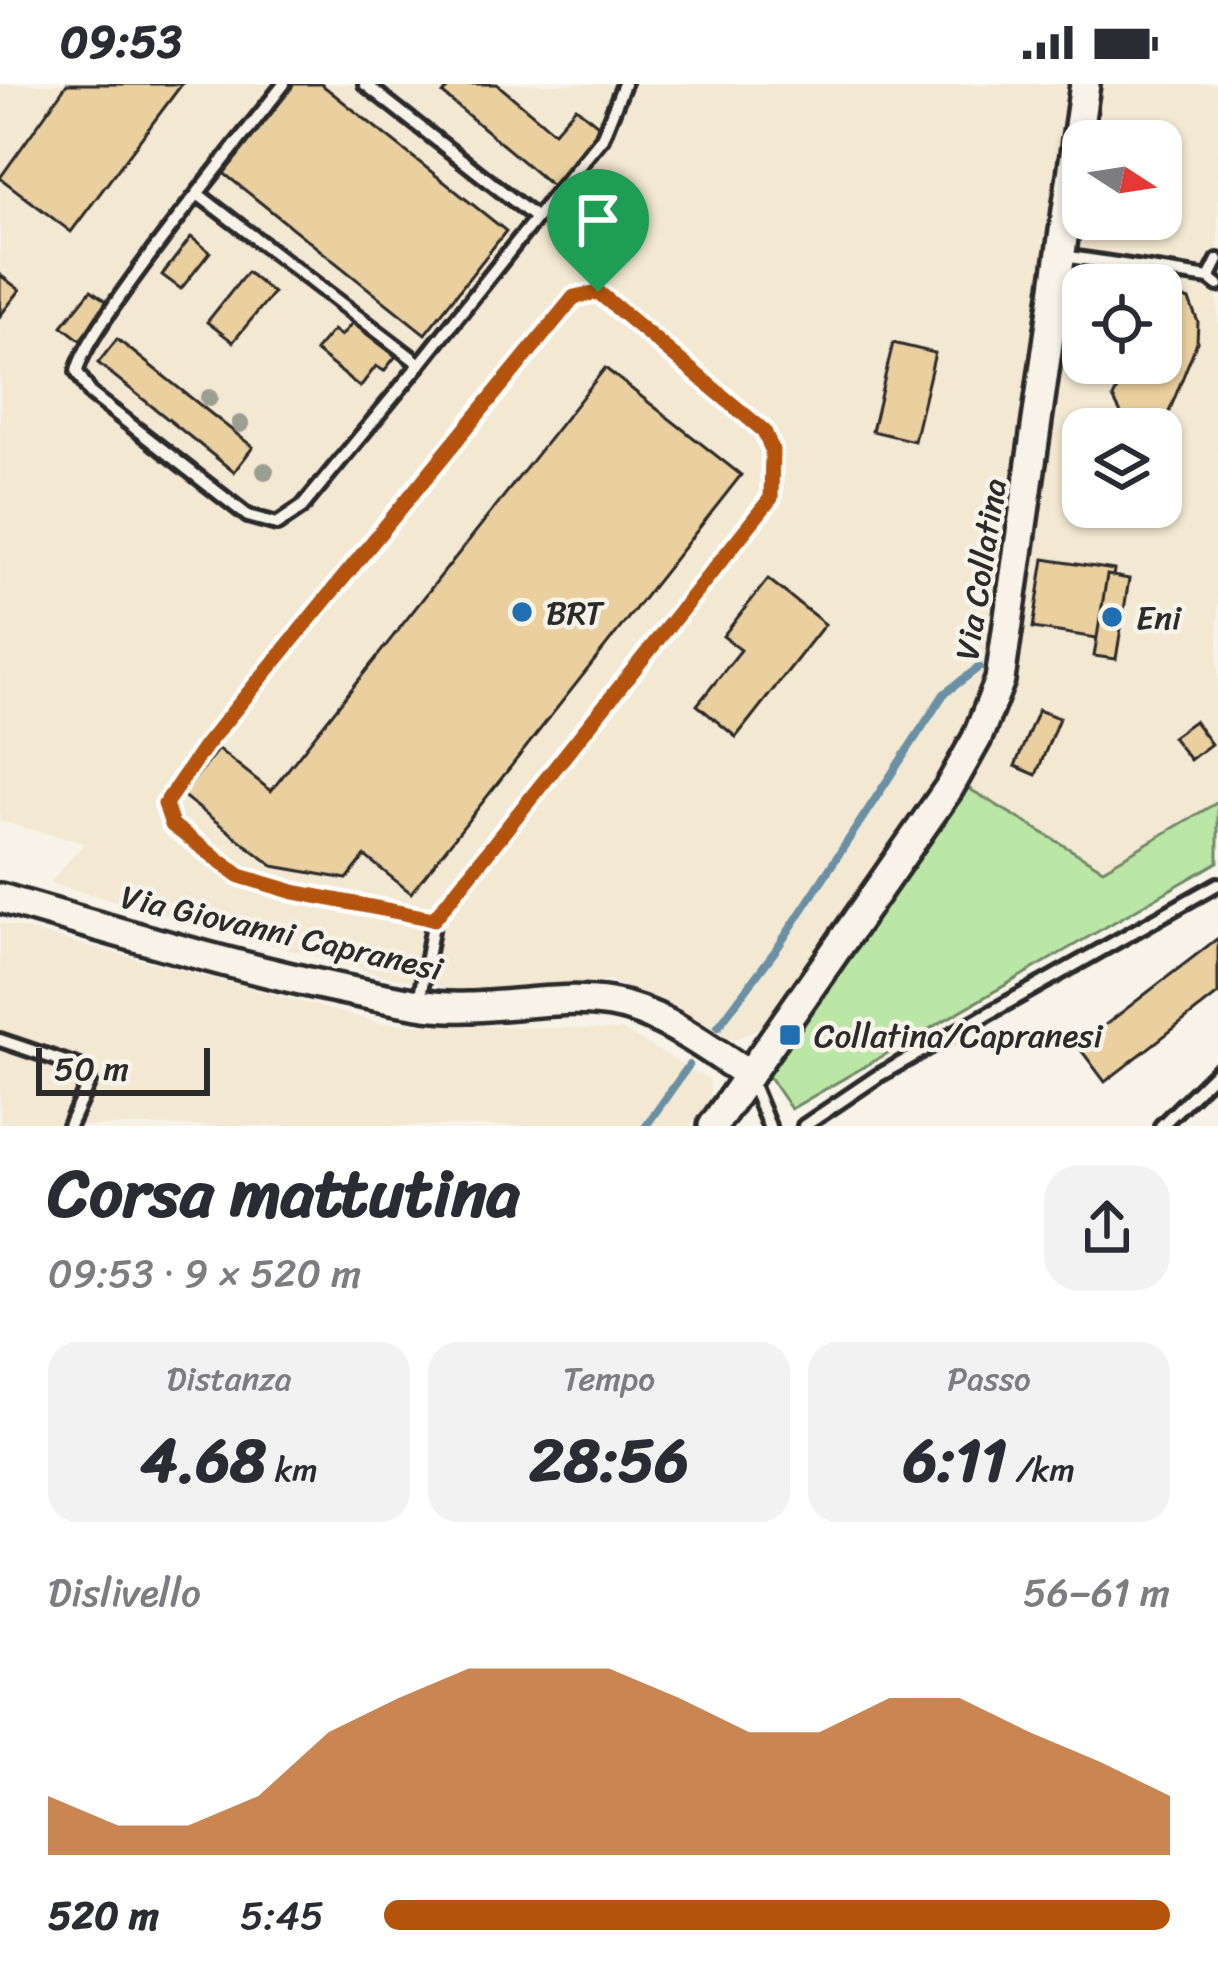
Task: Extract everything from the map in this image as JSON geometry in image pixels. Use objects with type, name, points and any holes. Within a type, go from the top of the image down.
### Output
[{"type":"street","name":"Via Collatina","points":[[713,1126],[949,788],[989,708],[1013,615],[1085,84]]},
{"type":"street","name":"Via Giovanni Capranesi","points":[[0,898],[178,948],[419,1004],[471,1010],[619,1005],[668,1025],[749,1075]]},
{"type":"lane","points":[[284,84],[85,346],[76,372],[91,394],[248,516],[278,524],[296,513],[602,138],[624,84]]},
{"type":"lane","points":[[364,84],[536,218]]},
{"type":"lane","points":[[200,195],[420,364]]},
{"type":"lane","points":[[1060,256],[1213,282],[1218,260]]},
{"type":"lane","points":[[419,1004],[434,919],[771,498],[772,450],[764,431],[598,292],[574,297],[205,746],[165,804],[172,825],[240,876],[294,892],[434,919]]},
{"type":"lane","points":[[804,1126],[878,1076],[1218,884]]},
{"type":"lane","points":[[0,1040],[80,1067],[89,1082],[69,1126]]},
{"type":"lane","points":[[1161,1126],[1218,1070]]},
{"type":"lane","points":[[749,1075],[769,1126]]},
{"type":"shaded area","points":[[0,84],[1066,84],[999,602],[976,708],[923,795],[762,1026],[734,1040],[609,980],[476,993],[382,975],[50,883],[84,843],[0,821]]},
{"type":"shaded area","points":[[1099,84],[1218,84],[1218,802],[1103,870],[968,788],[997,725],[1020,652],[1062,345],[1062,384],[1182,384],[1182,264],[1073,264],[1076,240],[1182,240],[1182,120],[1094,120]]},
{"type":"shaded area","points":[[0,923],[381,1023],[622,1030],[710,1080],[710,1100],[691,1126],[0,1126]]},
{"type":"green space","points":[[968,788],[1103,869],[1218,802],[1218,862],[791,1109],[765,1071]]},
{"type":"building","points":[[67,84],[182,84],[71,232],[0,178]]},
{"type":"building","points":[[290,84],[321,84],[506,231],[425,334],[221,171]]},
{"type":"building","points":[[451,84],[497,84],[554,132],[576,107],[603,129],[554,188],[443,94]]},
{"type":"building","points":[[191,237],[210,252],[181,289],[162,275]]},
{"type":"building","points":[[247,272],[273,293],[233,342],[207,322]]},
{"type":"building","points":[[0,275],[20,290],[0,316]]},
{"type":"building","points":[[91,290],[109,303],[80,340],[62,326]]},
{"type":"building","points":[[1182,297],[1189,300],[1198,322],[1197,342],[1182,380]]},
{"type":"building","points":[[353,322],[396,356],[384,371],[376,366],[360,387],[315,351],[333,330],[341,336]]},
{"type":"building","points":[[117,339],[253,447],[234,472],[98,363]]},
{"type":"building","points":[[893,343],[935,353],[914,441],[872,431]]},
{"type":"building","name":"BRT","points":[[605,368],[741,475],[411,893],[365,856],[347,879],[273,866],[182,795],[218,749],[271,791]]},
{"type":"building","points":[[1119,384],[1180,384],[1171,408],[1118,408],[1113,398]]},
{"type":"building","points":[[1044,559],[1114,570],[1103,639],[1033,628]]},
{"type":"building","name":"Eni","points":[[1107,575],[1129,579],[1116,659],[1094,656]]},
{"type":"building","points":[[768,579],[825,624],[736,737],[697,705],[741,650],[723,636]]},
{"type":"building","points":[[1038,710],[1059,718],[1036,775],[1015,766]]},
{"type":"building","points":[[1194,721],[1211,744],[1190,760],[1172,737]]},
{"type":"building","points":[[1218,938],[1218,994],[1105,1082],[1078,1046]]},
{"type":"waterway","points":[[718,1027],[778,947],[944,694],[979,667]]},
{"type":"waterway","points":[[646,1126],[689,1065]]},
{"type":"place","name":"BRT","points":[[522,612]]},
{"type":"place","name":"Eni","points":[[1112,617]]},
{"type":"place","name":"Collatina/Capranesi","points":[[790,1035]]},
{"type":"route","points":[[598,292],[764,431],[772,450],[771,498],[434,919],[294,892],[240,876],[164,815],[180,779],[574,297],[598,292]]}]
